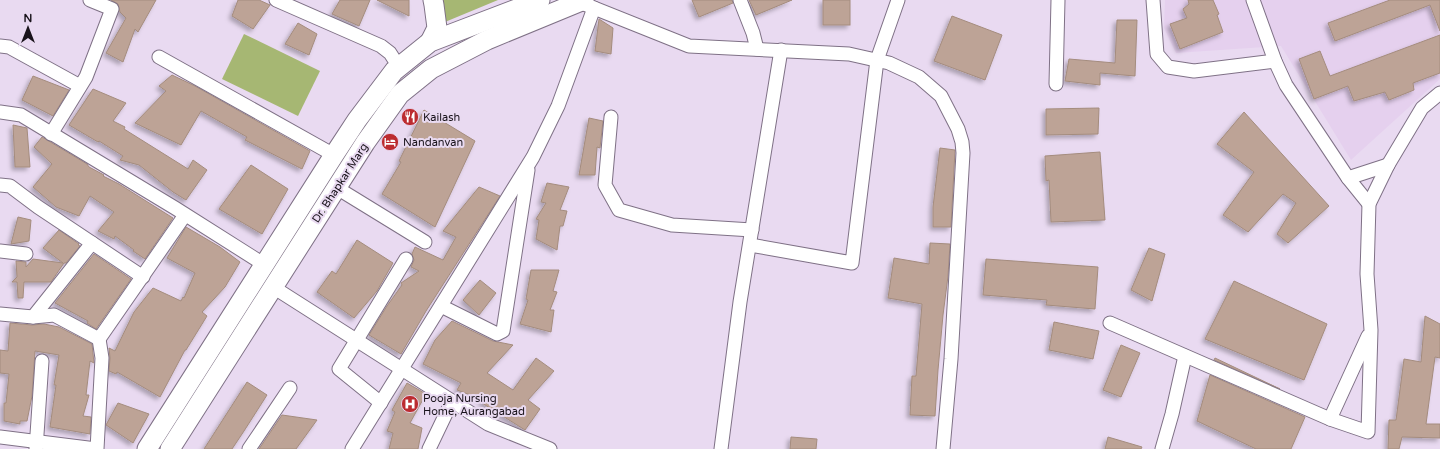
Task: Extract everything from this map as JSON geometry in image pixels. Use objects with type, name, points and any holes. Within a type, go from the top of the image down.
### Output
[{"type":"main road","points":[[430,42],[437,28],[433,0]]},
{"type":"main road","name":"Dr. Bhapkar Marg","points":[[148,449],[334,155],[357,120],[394,71],[430,42],[541,0]]},
{"type":"main road","points":[[541,0],[578,4]]},
{"type":"main road","name":"Dr. Bhapkar Marg","points":[[170,449],[373,131],[400,94],[431,69],[487,40],[578,4]]},
{"type":"main road","points":[[296,216],[312,226]]},
{"type":"street","points":[[51,134],[86,77],[112,9],[90,0]]},
{"type":"street","points":[[276,0],[381,46],[390,53],[399,67]]},
{"type":"street","points":[[740,0],[753,32],[757,49]]},
{"type":"street","points":[[750,245],[852,263],[877,60],[898,0]]},
{"type":"street","points":[[1056,84],[1058,0]]},
{"type":"street","points":[[1154,0],[1157,54],[1168,67],[1194,71],[1275,61]]},
{"type":"street","points":[[1253,0],[1275,61],[1286,85],[1348,178],[1369,204]]},
{"type":"street","points":[[354,448],[530,163],[558,106],[578,4],[689,46],[849,54],[889,63],[919,77],[941,96],[958,129],[962,142],[963,153],[951,359],[943,449]]},
{"type":"street","points":[[0,46],[9,47],[80,86]]},
{"type":"street","points":[[721,449],[740,302],[781,50]]},
{"type":"street","points":[[159,57],[334,155]]},
{"type":"street","points":[[1110,323],[1330,418],[1368,432],[1371,330],[1367,274],[1369,204],[1388,165],[1422,108],[1440,93]]},
{"type":"street","points":[[0,112],[21,115],[265,265]]},
{"type":"street","points":[[611,117],[605,185],[619,210],[672,225],[752,230]]},
{"type":"street","points":[[441,306],[497,334],[503,331],[530,163]]},
{"type":"street","points":[[1348,178],[1388,165]]},
{"type":"street","points":[[0,185],[10,186],[38,207],[143,276]]},
{"type":"street","points":[[337,188],[425,242]]},
{"type":"street","points":[[0,437],[36,445],[97,449],[102,358],[99,339],[185,215]]},
{"type":"street","points":[[32,318],[92,243]]},
{"type":"street","points":[[0,251],[26,254]]},
{"type":"street","points":[[381,403],[339,369],[406,259]]},
{"type":"street","points":[[273,287],[488,424],[550,449]]},
{"type":"street","points":[[0,314],[32,318],[54,315],[99,339]]},
{"type":"street","points":[[1330,418],[1371,330]]},
{"type":"street","points":[[1162,449],[1172,414],[1185,356]]},
{"type":"street","points":[[36,445],[42,361]]},
{"type":"street","points":[[249,449],[290,388]]},
{"type":"street","points":[[429,449],[452,401]]},
{"type":"shaded area","points":[[1165,0],[1440,0],[1440,79],[1351,160],[1281,46],[1176,53],[1164,28]]},
{"type":"green space","points":[[442,0],[498,0],[445,22]]},
{"type":"green space","points":[[244,34],[320,71],[298,116],[222,79]]},
{"type":"building","points":[[111,0],[156,0],[138,32],[135,29],[123,62],[106,53],[126,18],[120,12],[118,4]]},
{"type":"building","points":[[238,0],[259,0],[270,5],[253,29],[232,16]]},
{"type":"building","points":[[340,0],[370,0],[359,26],[332,14]]},
{"type":"building","points":[[377,0],[409,0],[409,16]]},
{"type":"building","points":[[692,0],[732,0],[733,3],[699,17]]},
{"type":"building","points":[[749,0],[792,0],[756,15]]},
{"type":"building","points":[[823,0],[850,0],[850,25],[823,25]]},
{"type":"building","points":[[1188,0],[1213,0],[1219,14],[1217,15],[1223,32],[1180,49],[1170,24],[1187,18],[1183,9],[1189,4]]},
{"type":"building","points":[[1390,0],[1440,0],[1440,31],[1430,5],[1335,41],[1328,23]]},
{"type":"building","points":[[952,16],[1002,35],[985,80],[934,61]]},
{"type":"building","points":[[599,19],[613,28],[611,54],[595,51]]},
{"type":"building","points":[[1117,20],[1137,20],[1135,76],[1100,73],[1100,85],[1065,81],[1069,59],[1115,63]]},
{"type":"building","points":[[298,23],[317,34],[309,55],[285,44]]},
{"type":"building","points":[[1440,35],[1440,73],[1413,83],[1414,90],[1389,100],[1385,92],[1354,101],[1348,86],[1314,99],[1299,59],[1320,51],[1330,76]]},
{"type":"building","points":[[172,75],[195,86],[310,151],[302,169],[245,140],[247,137],[201,111],[181,145],[135,123],[166,91],[159,86]]},
{"type":"building","points":[[33,76],[69,90],[53,116],[22,100]]},
{"type":"building","points":[[93,89],[126,103],[113,121],[125,127],[124,129],[188,169],[193,160],[207,170],[186,200],[173,192],[139,165],[120,160],[123,156],[69,125]]},
{"type":"building","points":[[1099,108],[1098,134],[1046,135],[1046,109]]},
{"type":"building","points":[[424,110],[475,141],[435,227],[382,194],[401,162],[399,161]]},
{"type":"building","points":[[1244,112],[1329,206],[1288,243],[1277,234],[1296,203],[1283,194],[1248,232],[1223,215],[1254,172],[1217,144]]},
{"type":"building","points":[[589,118],[603,121],[600,148],[597,147],[595,175],[579,175]]},
{"type":"building","points":[[13,125],[27,128],[30,167],[15,167]]},
{"type":"building","points":[[42,137],[173,218],[145,259],[115,236],[114,239],[98,231],[114,212],[90,196],[79,216],[56,207],[33,187],[52,164],[34,147]]},
{"type":"building","points":[[940,148],[955,150],[951,227],[933,227],[933,207]]},
{"type":"building","points":[[1100,152],[1105,220],[1051,222],[1049,180],[1046,181],[1045,156]]},
{"type":"building","points":[[251,165],[288,189],[262,234],[219,209]]},
{"type":"building","points":[[547,183],[569,187],[560,210],[567,211],[563,226],[560,226],[557,250],[536,239],[539,220],[536,219],[546,203],[541,202]]},
{"type":"building","points":[[479,187],[500,196],[426,311],[401,354],[369,335],[402,285],[401,283],[419,271],[411,267],[414,260],[412,254],[415,247],[443,260],[456,237],[443,231]]},
{"type":"building","points":[[18,217],[31,220],[29,241],[11,244]]},
{"type":"building","points":[[186,227],[220,247],[240,262],[225,287],[202,312],[207,316],[185,350],[160,397],[117,372],[116,374],[109,371],[109,348],[115,351],[134,312],[153,288],[181,301],[183,297],[184,298],[195,273],[167,258]]},
{"type":"building","points":[[59,230],[80,246],[66,263],[64,263],[51,282],[24,282],[23,298],[18,298],[17,282],[12,282],[17,277],[16,261],[26,262],[26,267],[33,259],[63,263],[43,248]]},
{"type":"building","points":[[357,240],[393,263],[377,291],[354,318],[317,292],[332,271],[336,274]]},
{"type":"building","points":[[930,243],[950,244],[935,416],[910,415],[912,376],[916,376],[922,304],[888,298],[894,258],[929,264]]},
{"type":"building","points":[[1149,248],[1165,254],[1152,301],[1131,290]]},
{"type":"building","points":[[94,254],[131,279],[96,329],[87,323],[88,321],[55,303]]},
{"type":"building","points":[[986,259],[1098,267],[1095,309],[1046,305],[1047,300],[983,295]]},
{"type":"building","points":[[531,270],[559,270],[553,291],[557,292],[550,310],[554,310],[551,332],[520,324],[528,300],[526,299]]},
{"type":"building","points":[[480,280],[496,293],[479,315],[463,300]]},
{"type":"building","points":[[1234,281],[1327,324],[1304,380],[1205,339]]},
{"type":"building","points":[[1425,316],[1440,324],[1440,358],[1435,357],[1426,424],[1440,424],[1440,438],[1402,437],[1399,449],[1388,449],[1389,420],[1396,420],[1404,359],[1421,362]]},
{"type":"building","points":[[452,321],[493,341],[513,345],[487,373],[513,390],[536,358],[554,371],[528,400],[540,409],[525,430],[482,403],[484,400],[457,390],[461,383],[423,364],[435,340]]},
{"type":"building","points":[[1054,322],[1099,331],[1093,359],[1049,350]]},
{"type":"building","points":[[10,323],[32,325],[44,324],[59,327],[92,344],[94,363],[90,361],[86,395],[89,395],[83,416],[91,417],[90,434],[50,427],[56,385],[54,385],[59,355],[35,351],[32,396],[27,421],[20,421],[20,424],[4,421],[4,403],[6,403],[9,374],[0,373],[0,350],[8,351]]},
{"type":"building","points":[[1121,345],[1140,353],[1121,397],[1103,390]]},
{"type":"building","points":[[1215,358],[1280,389],[1214,360]]},
{"type":"building","points":[[1210,375],[1305,417],[1291,449],[1256,449],[1197,421]]},
{"type":"building","points":[[247,382],[267,395],[244,431],[232,449],[204,449]]},
{"type":"building","points":[[407,383],[426,394],[410,423],[422,428],[418,449],[389,449],[393,433],[387,431],[395,412],[392,410]]},
{"type":"building","points":[[118,403],[149,414],[133,443],[106,425]]},
{"type":"building","points":[[282,415],[317,420],[296,449],[259,449]]},
{"type":"building","points":[[791,437],[817,439],[816,449],[790,449]]},
{"type":"building","points":[[1108,437],[1142,447],[1141,449],[1105,449]]},
{"type":"place","name":"Kailash","points":[[410,117]]},
{"type":"place","name":"Nandanvan","points":[[390,142]]},
{"type":"place","name":"Pooja Nursing Home, Aurangabad","points":[[410,404]]}]
